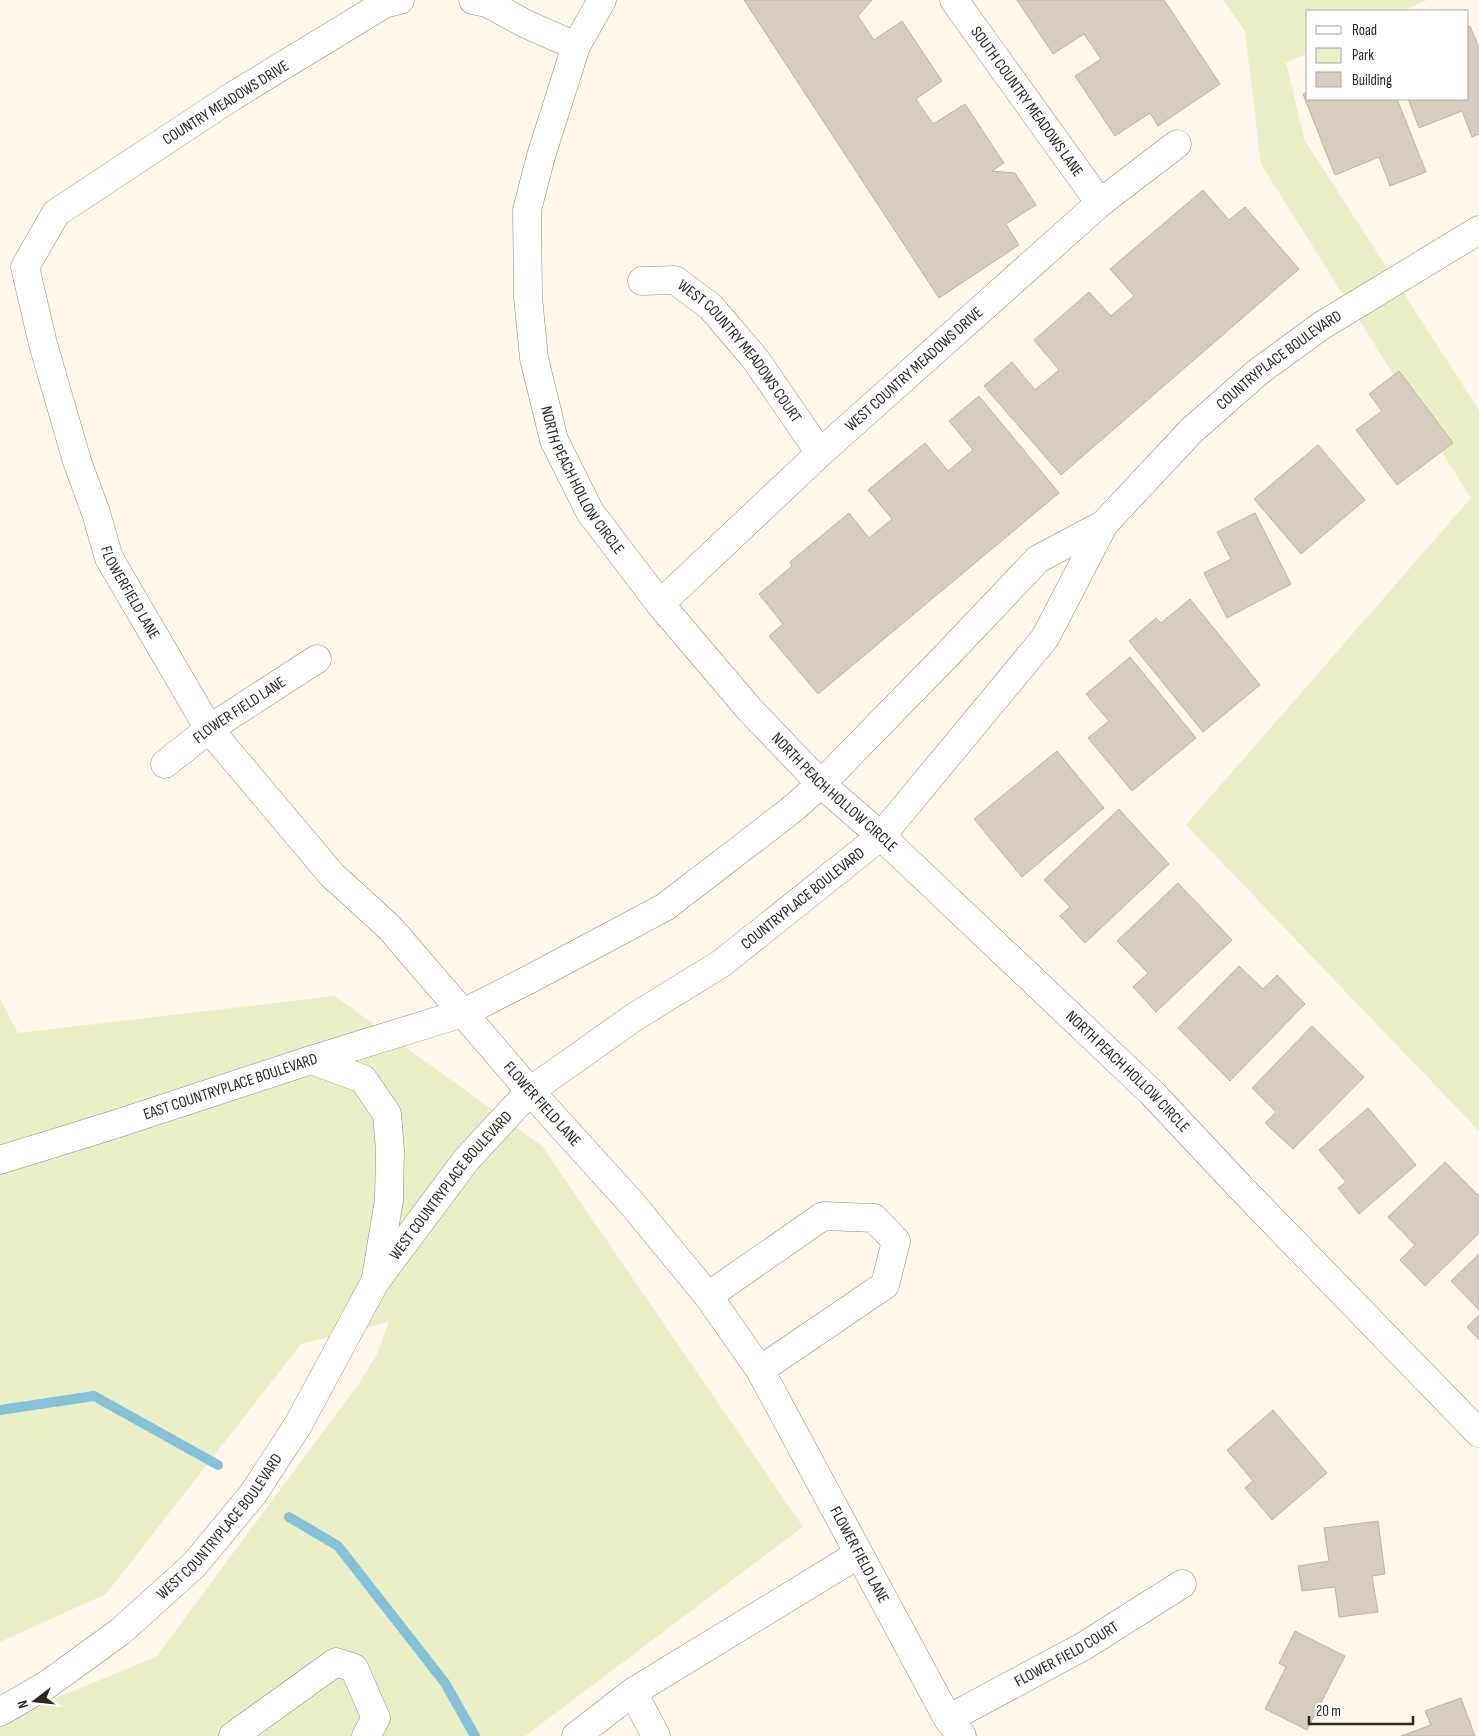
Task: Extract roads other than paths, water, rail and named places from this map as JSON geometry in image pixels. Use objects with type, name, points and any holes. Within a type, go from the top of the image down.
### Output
[{"type":"street","name":"COUNTRY MEADOWS DRIVE","points":[[56,213],[233,96],[384,4],[400,0]]},
{"type":"street","points":[[473,0],[487,3],[528,25],[576,46]]},
{"type":"street","name":"NORTH PEACH HOLLOW CIRCLE","points":[[602,0],[576,46],[541,156],[527,210],[528,297],[534,358],[554,440],[590,512],[660,604],[750,710],[821,784],[881,836],[1152,1093],[1242,1189],[1479,1433]]},
{"type":"street","name":"SOUTH COUNTRY MEADOWS LANE","points":[[954,0],[1100,203]]},
{"type":"street","name":"WEST COUNTRY MEADOWS DRIVE","points":[[660,604],[820,453],[1100,203],[1177,144]]},
{"type":"street","name":"FLOWERFIELD LANE","points":[[56,213],[25,267],[43,344],[77,461],[96,513],[109,558],[209,729],[332,875],[374,913]]},
{"type":"street","name":"COUNTRYPLACE BOULEVARD","points":[[530,1091],[633,1018],[722,963],[881,836],[1045,638],[1104,524],[1191,431],[1258,372],[1322,326],[1479,230]]},
{"type":"street","name":"WEST COUNTRY MEADOWS COURT","points":[[642,280],[675,280],[711,308],[756,360],[820,453]]},
{"type":"street","name":"COUNTRYPLACE BOULEVARD","points":[[463,1013],[665,907],[790,811],[821,784],[1038,559],[1104,524]]},
{"type":"street","name":"FLOWER FIELD LANE","points":[[165,764],[209,729],[317,659]]},
{"type":"street","name":"FLOWER FIELD LANE","points":[[374,913],[390,928],[530,1091],[634,1206],[708,1296],[760,1370],[955,1728]]},
{"type":"street","name":"EAST COUNTRYPLACE BOULEVARD","points":[[0,1160],[114,1125],[310,1060],[463,1013]]},
{"type":"street","name":"WEST COUNTRYPLACE BOULEVARD","points":[[310,1060],[363,1078],[387,1114],[390,1150],[389,1200],[375,1282]]},
{"type":"street","name":"WEST COUNTRYPLACE BOULEVARD","points":[[0,1712],[48,1684],[121,1631],[194,1565],[253,1494],[298,1425],[375,1282],[467,1159],[530,1091]]},
{"type":"street","points":[[708,1296],[822,1216],[874,1218],[896,1241],[885,1285],[760,1370]]},
{"type":"street","points":[[576,1736],[633,1692],[859,1554]]},
{"type":"street","name":"FLOWER FIELD COURT","points":[[955,1728],[1182,1584]]},
{"type":"street","points":[[233,1736],[336,1662],[354,1668],[376,1718],[366,1736]]},
{"type":"street","points":[[633,1692],[656,1736]]},
{"type":"waterway","points":[[0,1410],[94,1396],[218,1465]]},
{"type":"waterway","points":[[289,1517],[338,1546],[445,1683],[475,1736]]}]
